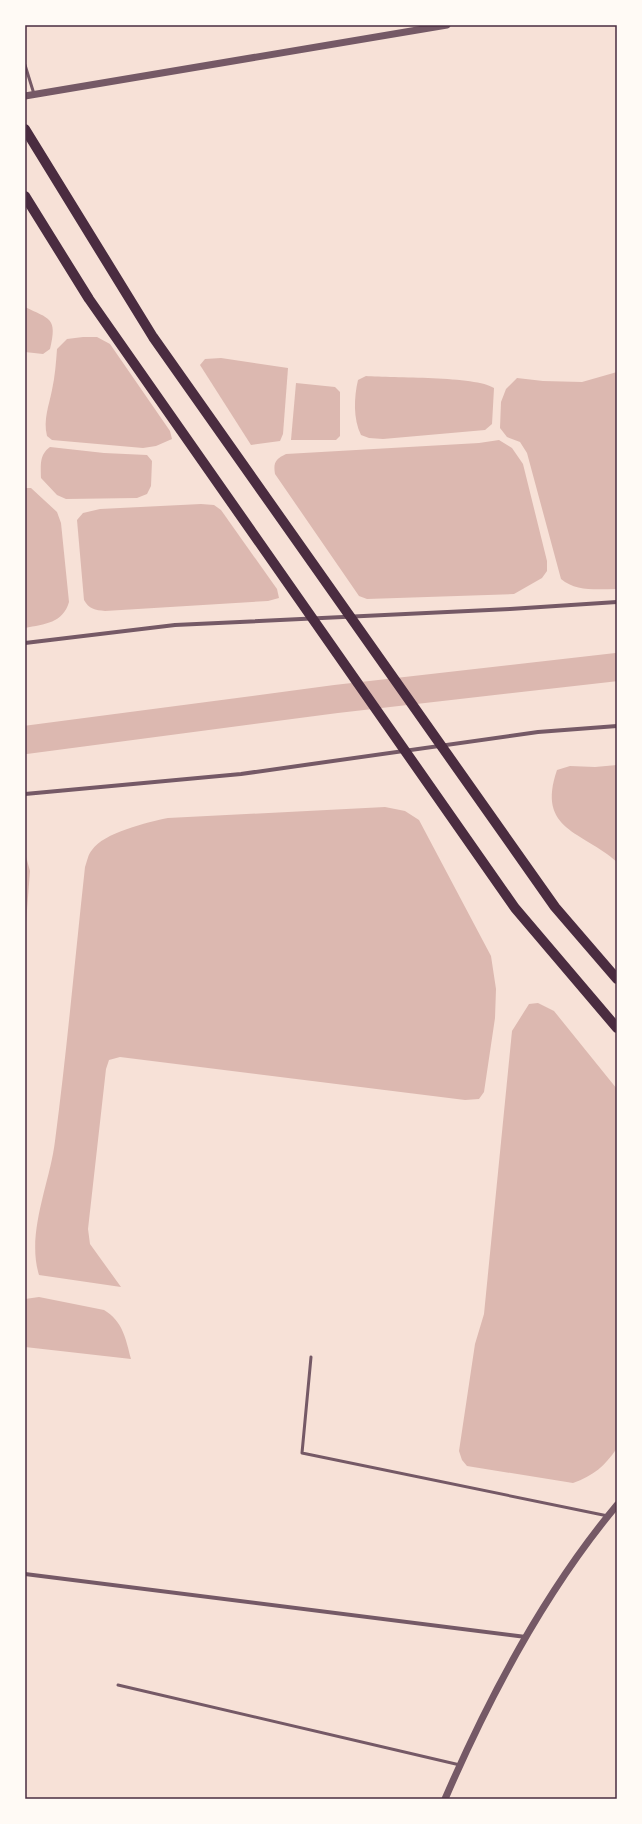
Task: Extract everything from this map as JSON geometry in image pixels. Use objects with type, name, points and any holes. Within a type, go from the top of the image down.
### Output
[{"type":"main road","points":[[25,129],[153,336],[556,907],[617,979]]},
{"type":"main road","points":[[25,196],[89,299],[515,908],[617,1028]]},
{"type":"street","points":[[25,96],[447,25]]},
{"type":"street","points":[[25,643],[175,625],[510,609],[617,602]]},
{"type":"street","points":[[25,794],[241,774],[538,732],[617,726]]},
{"type":"street","points":[[445,1799],[468,1745],[527,1637],[560,1583],[617,1505]]},
{"type":"street","points":[[25,1574],[527,1637]]},
{"type":"lane","points":[[25,65],[34,94]]},
{"type":"lane","points":[[311,1357],[302,1453],[608,1516]]},
{"type":"lane","points":[[118,1685],[460,1765]]},
{"type":"shaded area","points":[[25,307],[46,317],[50,320],[52,325],[53,331],[50,349],[43,354],[25,352]]},
{"type":"shaded area","points":[[97,337],[110,344],[170,431],[172,439],[156,446],[143,448],[52,440],[47,436],[46,418],[54,380],[57,349],[67,339]]},
{"type":"shaded area","points":[[221,358],[288,368],[283,434],[280,441],[251,445],[200,365],[205,359]]},
{"type":"shaded area","points":[[617,372],[617,589],[580,588],[561,579],[527,453],[520,442],[507,437],[500,428],[501,402],[506,389],[517,378],[543,381],[582,382]]},
{"type":"shaded area","points":[[366,376],[452,379],[484,384],[494,388],[492,424],[485,430],[383,439],[369,438],[361,435],[355,415],[356,394],[358,380]]},
{"type":"shaded area","points":[[296,383],[335,387],[340,392],[340,436],[336,440],[291,440]]},
{"type":"shaded area","points":[[499,440],[512,448],[523,464],[547,561],[547,571],[542,578],[514,594],[367,599],[359,596],[275,474],[274,467],[276,461],[286,454],[479,443]]},
{"type":"shaded area","points":[[50,447],[104,453],[147,455],[152,461],[151,486],[147,494],[137,498],[66,499],[57,495],[41,478],[42,457],[46,450]]},
{"type":"shaded area","points":[[25,488],[31,488],[57,512],[61,523],[69,602],[66,609],[58,618],[46,624],[25,628]]},
{"type":"shaded area","points":[[201,504],[214,505],[221,510],[277,589],[279,598],[268,601],[105,611],[95,609],[88,605],[84,600],[77,520],[83,513],[100,509]]},
{"type":"shaded area","points":[[617,765],[617,862],[566,827],[558,818],[553,806],[552,790],[557,770],[570,766],[595,767]]},
{"type":"shaded area","points":[[385,807],[405,811],[419,820],[491,956],[496,989],[495,1018],[484,1092],[479,1099],[465,1100],[120,1057],[109,1060],[106,1069],[88,1229],[90,1244],[121,1287],[39,1275],[35,1242],[37,1225],[55,1141],[85,867],[91,852],[98,844],[116,833],[138,825],[168,818]]},
{"type":"shaded area","points":[[25,853],[30,871],[25,935]]},
{"type":"shaded area","points":[[538,1003],[554,1011],[617,1089],[617,1448],[608,1460],[593,1474],[573,1483],[467,1466],[462,1460],[459,1451],[475,1344],[484,1314],[512,1031],[529,1004]]},
{"type":"shaded area","points":[[39,1297],[104,1310],[110,1314],[120,1325],[131,1359],[25,1347],[25,1299]]},
{"type":"waterway","points":[[25,740],[336,699],[617,667]]}]
